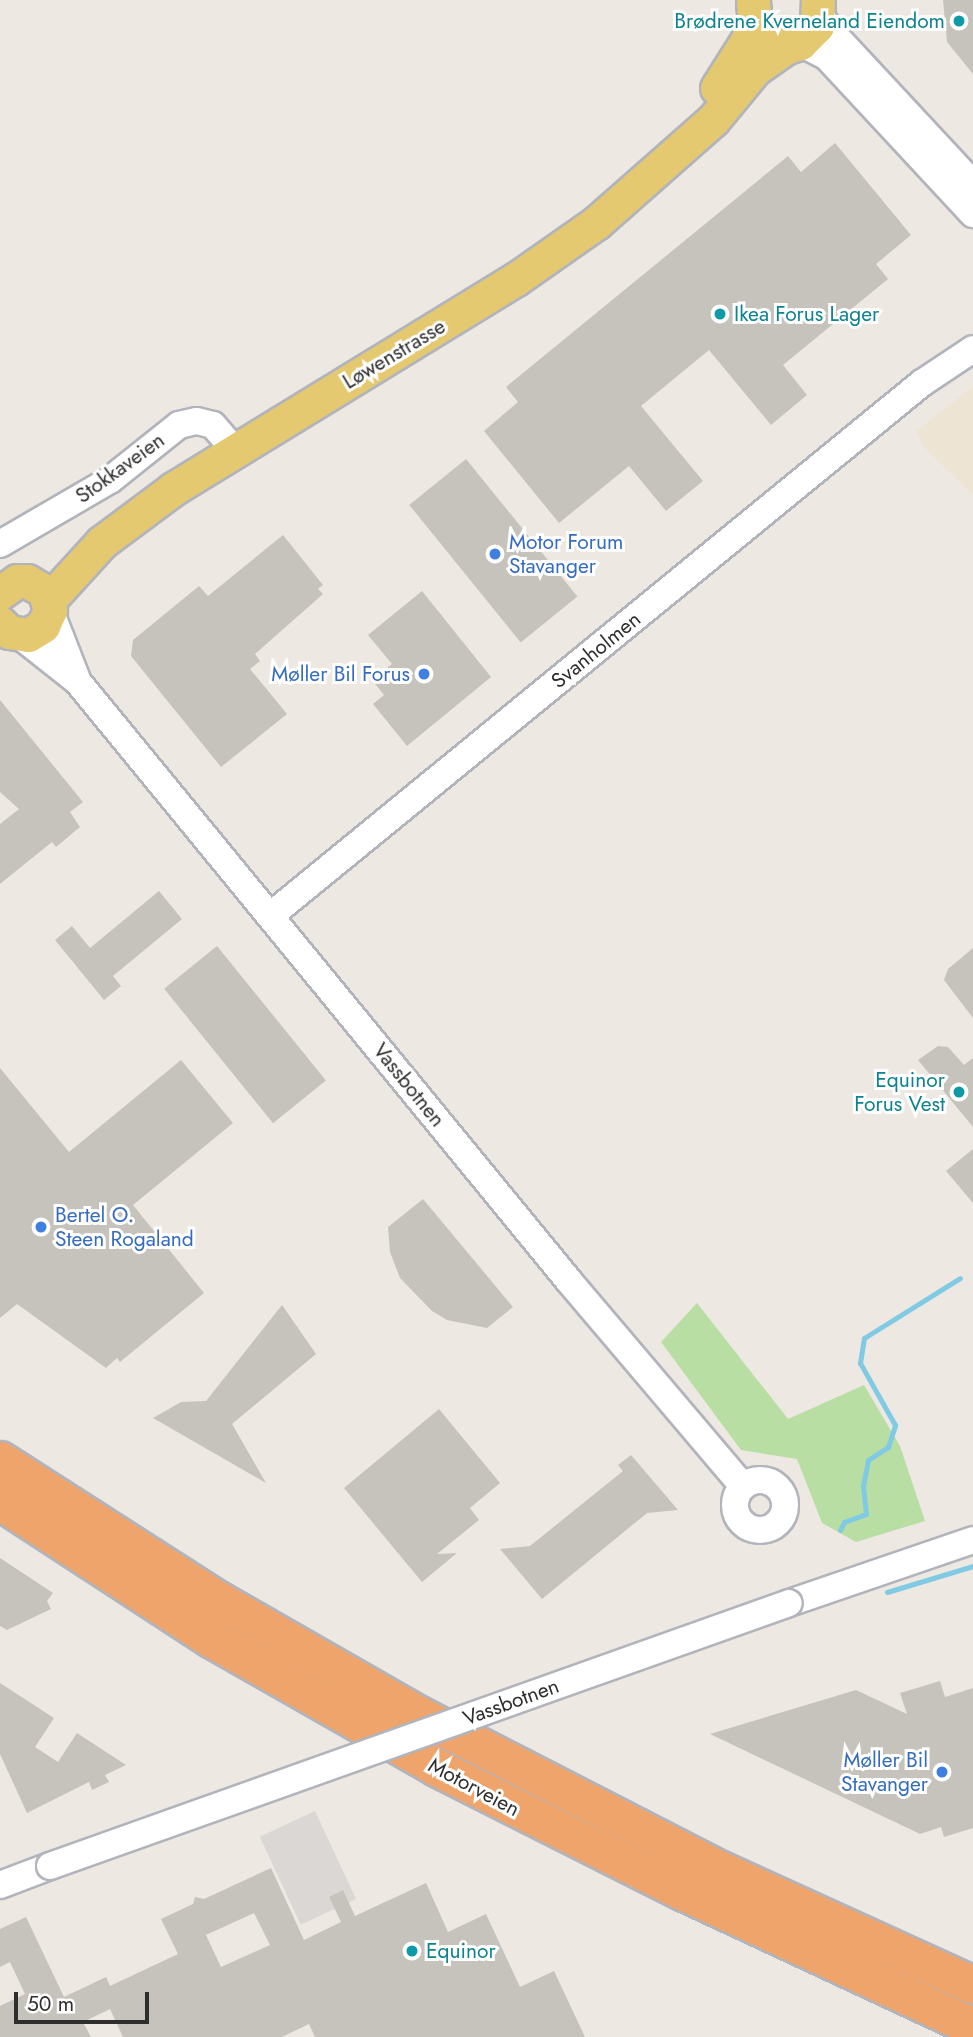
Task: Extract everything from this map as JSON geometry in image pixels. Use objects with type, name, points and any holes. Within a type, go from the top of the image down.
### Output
[{"type":"highway","name":"Motorveien","points":[[0,1460],[220,1601],[419,1715],[779,1896],[973,1985]]},
{"type":"highway","name":"Motorveien","points":[[0,1501],[212,1639],[355,1723],[526,1814],[862,1977],[973,2027]]},
{"type":"highway","points":[[779,1896],[841,1912],[973,1968]]},
{"type":"highway","points":[[862,1977],[933,2037]]},
{"type":"main road","points":[[754,14],[773,44],[793,45],[810,36],[819,7]]},
{"type":"main road","name":"Løwenstrasse","points":[[676,153],[754,14]]},
{"type":"main road","name":"Løwenstrasse","points":[[9,587],[102,542],[235,450],[558,251],[713,120],[755,69],[793,45]]},
{"type":"main road","name":"Løwenstrasse","points":[[6,633],[36,631],[49,605],[102,542]]},
{"type":"main road","points":[[9,587],[37,584],[49,605]]},
{"type":"street","points":[[819,7],[973,184]]},
{"type":"street","points":[[793,45],[826,56],[973,214]]},
{"type":"street","name":"Svanholmen","points":[[922,383],[973,332]]},
{"type":"street","name":"Svanholmen","points":[[270,916],[922,383],[973,349]]},
{"type":"street","name":"Stokkaveien","points":[[0,544],[110,480],[179,425],[197,421],[213,425],[235,450]]},
{"type":"street","name":"Vassbotnen","points":[[49,605],[78,682]]},
{"type":"street","name":"Vassbotnen","points":[[6,633],[78,682],[743,1486]]},
{"type":"street","name":"Vassbotnen","points":[[0,1885],[973,1540]]},
{"type":"shaded area","points":[[973,386],[973,495],[923,446],[917,431]]},
{"type":"shaded area","points":[[315,1811],[356,1899],[301,1925],[260,1837]]},
{"type":"green space","points":[[697,1303],[788,1419],[864,1385],[900,1446],[925,1521],[856,1542],[822,1523],[797,1459],[741,1450],[661,1342]]},
{"type":"building","name":"Brødrene Kverneland Eiendom","points":[[943,0],[973,0],[973,74],[947,42]]},
{"type":"building","name":"Ikea Forus Lager","points":[[835,143],[911,235],[876,264],[888,279],[783,365],[807,395],[771,425],[709,350],[641,406],[703,481],[666,511],[629,466],[559,523],[484,431],[518,402],[506,387],[788,156],[801,172]]},
{"type":"building","points":[[466,459],[577,597],[521,642],[409,505]]},
{"type":"building","points":[[283,535],[323,585],[318,589],[323,594],[255,654],[260,661],[250,669],[287,714],[221,767],[131,656],[133,640],[199,586],[208,596]]},
{"type":"building","points":[[422,591],[491,677],[407,746],[373,704],[384,695],[372,680],[392,664],[368,635]]},
{"type":"building","points":[[0,700],[83,802],[70,812],[80,827],[56,847],[52,842],[0,884],[0,824],[19,809],[0,792]]},
{"type":"building","points":[[159,891],[182,919],[113,976],[121,986],[104,1000],[55,940],[72,926],[90,948]]},
{"type":"building","points":[[217,946],[326,1080],[273,1123],[164,989]]},
{"type":"building","name":"Equinor Forus Vest","points":[[973,948],[973,1018],[944,980],[948,969]]},
{"type":"building","name":"Equinor Forus Vest","points":[[938,1046],[948,1047],[964,1065],[973,1058],[973,1127],[918,1060]]},
{"type":"building","points":[[181,1060],[233,1123],[133,1205],[204,1293],[120,1362],[117,1358],[106,1368],[17,1304],[0,1318],[0,1068],[69,1152]]},
{"type":"building","name":"Equinor Forus Vest","points":[[973,1149],[973,1203],[946,1171]]},
{"type":"building","points":[[423,1199],[513,1307],[487,1328],[447,1320],[432,1311],[400,1278],[390,1252],[388,1227]]},
{"type":"building","points":[[282,1305],[316,1354],[232,1424],[266,1483],[153,1418],[181,1402],[206,1401]]},
{"type":"building","points":[[439,1409],[500,1483],[470,1508],[479,1520],[437,1554],[457,1553],[422,1582],[344,1488]]},
{"type":"building","points":[[631,1455],[678,1510],[647,1513],[542,1599],[500,1549],[530,1546],[623,1471],[618,1465]]},
{"type":"building","points":[[0,1558],[53,1593],[47,1601],[51,1609],[7,1630],[0,1626]]},
{"type":"building","points":[[940,1681],[945,1697],[973,1688],[973,1828],[944,1837],[941,1827],[920,1834],[710,1734],[856,1690],[907,1714],[900,1693]]},
{"type":"building","points":[[0,1683],[54,1718],[35,1747],[58,1762],[77,1733],[126,1765],[105,1775],[109,1782],[92,1790],[89,1782],[27,1813],[0,1754]]},
{"type":"building","name":"Equinor","points":[[271,1868],[304,1940],[341,1922],[329,1897],[343,1890],[355,1916],[426,1883],[448,1932],[486,1914],[520,1987],[554,1971],[585,2037],[315,2037],[309,2024],[282,2037],[123,2037],[110,2009],[83,2022],[91,2037],[0,2037],[0,2006],[25,1994],[10,1962],[0,1967],[0,1929],[26,1917],[64,1997],[106,1977],[110,1986],[178,1954],[161,1919],[193,1904],[195,1897],[204,1899]],"holes":[[[254,1913],[270,1945],[221,1967],[206,1935]]]},
{"type":"waterway","points":[[840,1530],[844,1522],[866,1514],[863,1486],[868,1460],[888,1447],[895,1425],[860,1363],[864,1338],[960,1278]]},
{"type":"waterway","points":[[887,1592],[973,1566]]},
{"type":"place","name":"Brødrene Kverneland Eiendom","points":[[959,21]]},
{"type":"place","name":"Ikea Forus Lager","points":[[720,314]]},
{"type":"place","name":"Motor Forum Stavanger","points":[[495,554]]},
{"type":"place","name":"Møller Bil Forus","points":[[424,674]]},
{"type":"place","name":"Equinor Forus Vest","points":[[959,1092]]},
{"type":"place","name":"Bertel O. Steen Rogaland","points":[[41,1227]]},
{"type":"place","name":"Møller Bil Stavanger","points":[[942,1772]]},
{"type":"place","name":"Equinor","points":[[412,1951]]}]
